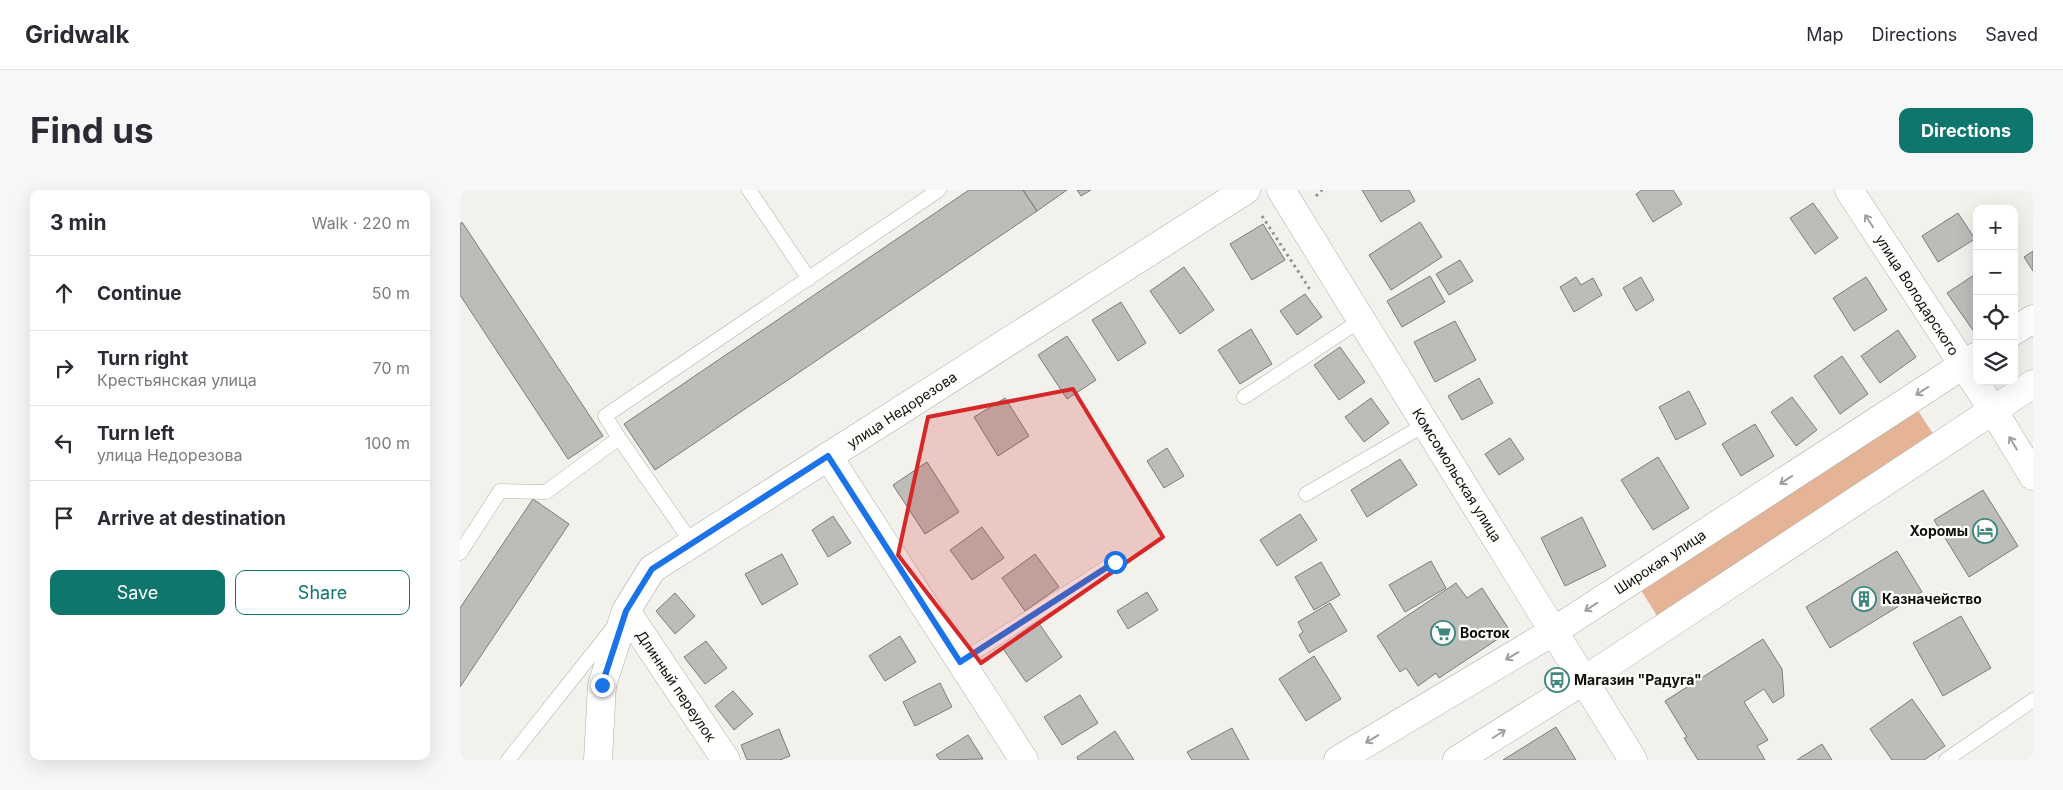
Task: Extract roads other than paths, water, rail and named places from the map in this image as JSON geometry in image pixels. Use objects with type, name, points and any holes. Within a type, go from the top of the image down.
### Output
[{"type":"street","name":"улица Недорезова","points":[[598,760],[602,685],[626,611],[652,569],[1246,190]]},
{"type":"street","name":"Комсомольская улица","points":[[1281,190],[1554,631],[1583,682],[1633,760]]},
{"type":"street","name":"улица Володарского","points":[[1849,190],[1970,360],[1993,410],[2033,476]]},
{"type":"street","points":[[2018,328],[2033,319]]},
{"type":"street","name":"Широкая улица","points":[[1338,760],[1554,631],[1970,360]]},
{"type":"street","points":[[1458,760],[1583,682],[2033,384]]},
{"type":"street","points":[[828,456],[1024,760]]},
{"type":"street","name":"Длинный переулок","points":[[626,611],[726,760]]},
{"type":"lane","points":[[749,190],[809,279]]},
{"type":"lane","points":[[692,544],[618,438],[605,416],[939,190]]},
{"type":"lane","points":[[1244,397],[1362,320]]},
{"type":"lane","points":[[1306,494],[1426,424]]},
{"type":"lane","points":[[460,553],[500,491],[546,492],[618,438]]},
{"type":"lane","points":[[960,662],[1115,562]]},
{"type":"lane","points":[[508,760],[626,611]]},
{"type":"lane","points":[[1946,760],[2033,700]]},
{"type":"place","name":"Хоромы","points":[[1985,531]]},
{"type":"place","name":"Казначейство","points":[[1864,599]]},
{"type":"place","name":"Восток","points":[[1443,633]]},
{"type":"place","name":"Магазин \"Радуга\"","points":[[1557,680]]}]
